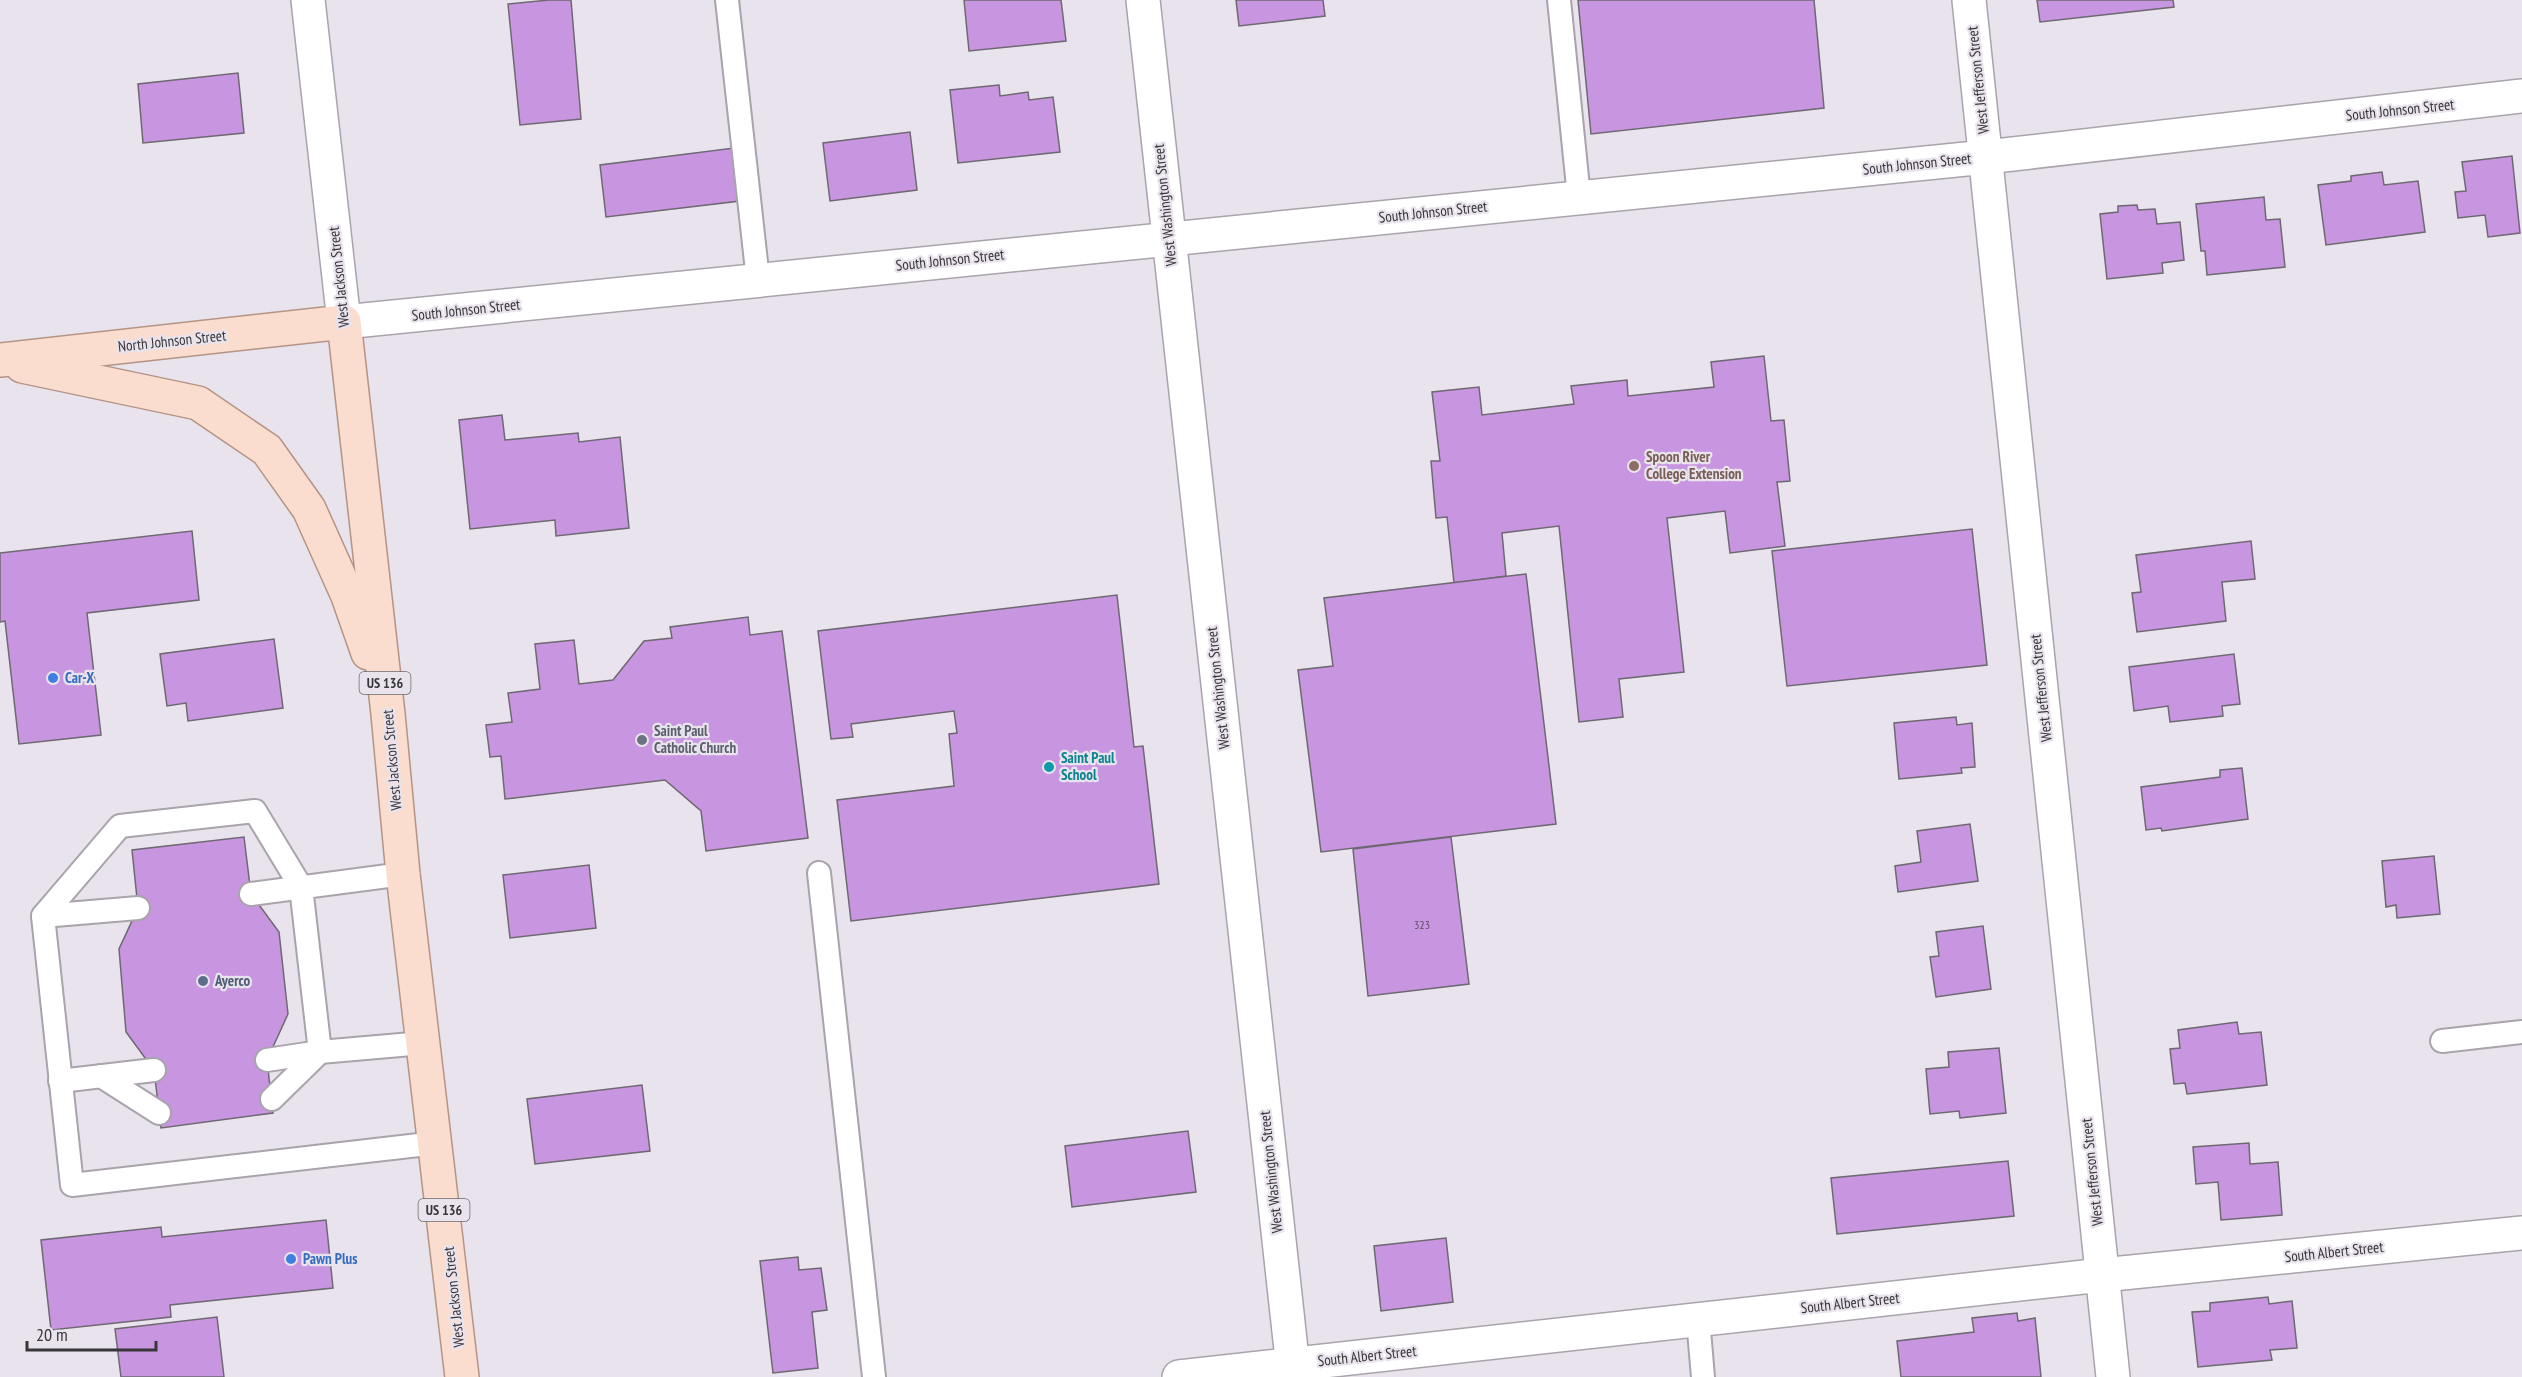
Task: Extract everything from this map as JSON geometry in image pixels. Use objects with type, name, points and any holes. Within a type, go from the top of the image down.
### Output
[{"type":"main road","name":"North Johnson Street","points":[[0,361],[344,322]]},
{"type":"main road","name":"West Jackson Street","points":[[344,322],[388,714],[403,874],[462,1377]]},
{"type":"main road","points":[[0,361],[198,403],[267,450],[309,509],[348,596],[388,714]]},
{"type":"street","name":"West Jackson Street","points":[[308,0],[344,322]]},
{"type":"street","name":"West Washington Street","points":[[1143,0],[1294,1371]]},
{"type":"street","name":"West Jefferson Street","points":[[1969,0],[2113,1377]]},
{"type":"street","name":"South Johnson Street","points":[[344,322],[1986,157],[2522,96]]},
{"type":"street","name":"South Albert Street","points":[[1179,1377],[1294,1371],[1698,1319],[2102,1275],[2522,1233]]},
{"type":"lane","points":[[727,0],[758,280]]},
{"type":"lane","points":[[1559,0],[1579,197]]},
{"type":"lane","points":[[320,1052],[301,887],[255,811],[120,826],[43,916],[72,1185],[436,1143]]},
{"type":"lane","points":[[819,873],[874,1377]]},
{"type":"lane","points":[[251,894],[403,874]]},
{"type":"lane","points":[[43,916],[138,908]]},
{"type":"lane","points":[[2442,1041],[2522,1032]]},
{"type":"lane","points":[[267,1060],[320,1052],[423,1043]]},
{"type":"lane","points":[[272,1099],[320,1052]]},
{"type":"lane","points":[[60,1082],[153,1070]]},
{"type":"lane","points":[[101,1076],[159,1113]]},
{"type":"lane","points":[[1698,1319],[1703,1377]]},
{"type":"building","points":[[571,0],[581,119],[520,125],[508,4]]},
{"type":"building","points":[[964,0],[1061,0],[1066,41],[969,51]]},
{"type":"building","points":[[1236,0],[1323,0],[1325,16],[1239,26]]},
{"type":"building","points":[[1578,0],[1814,0],[1824,108],[1591,134]]},
{"type":"building","points":[[2037,0],[2173,0],[2174,7],[2040,22]]},
{"type":"building","points":[[238,73],[244,133],[143,143],[138,84]]},
{"type":"building","points":[[999,85],[1000,96],[1028,92],[1029,100],[1053,97],[1060,152],[958,163],[950,90]]},
{"type":"building","points":[[910,132],[917,190],[830,201],[823,143]]},
{"type":"building","points":[[734,148],[740,201],[606,217],[600,165]]},
{"type":"building","points":[[2512,156],[2520,233],[2488,237],[2485,215],[2458,218],[2455,192],[2466,191],[2462,162]]},
{"type":"building","points":[[2382,172],[2384,185],[2418,181],[2425,232],[2326,245],[2318,185],[2351,181],[2351,176]]},
{"type":"building","points":[[2264,197],[2266,220],[2280,219],[2285,267],[2207,275],[2205,251],[2201,251],[2196,204]]},
{"type":"building","points":[[2137,205],[2138,210],[2155,209],[2157,224],[2180,222],[2184,260],[2162,263],[2163,273],[2107,279],[2100,214],[2118,212],[2118,206]]},
{"type":"building","points":[[1764,356],[1771,421],[1784,420],[1790,481],[1777,482],[1785,546],[1730,553],[1725,511],[1667,518],[1684,672],[1619,679],[1623,717],[1579,722],[1559,526],[1502,533],[1506,576],[1454,583],[1447,517],[1436,518],[1431,461],[1440,461],[1432,392],[1479,387],[1482,415],[1574,404],[1571,386],[1627,380],[1628,396],[1714,387],[1711,362]]},
{"type":"building","points":[[502,415],[505,440],[578,433],[579,442],[620,437],[629,528],[556,536],[555,520],[470,529],[459,420]]},
{"type":"building","points":[[1972,529],[1987,665],[1787,686],[1772,551]]},
{"type":"building","name":"Car-X","points":[[192,531],[199,600],[87,613],[101,735],[19,744],[5,621],[0,622],[0,553]]},
{"type":"building","points":[[2251,541],[2255,579],[2222,582],[2226,621],[2137,632],[2132,593],[2141,592],[2136,555]]},
{"type":"building","points":[[1526,574],[1556,824],[1321,852],[1298,670],[1333,666],[1324,598]]},
{"type":"building","name":"Saint Paul School","points":[[1117,595],[1134,747],[1143,746],[1159,884],[851,921],[837,800],[954,786],[949,734],[957,733],[954,711],[851,724],[853,737],[831,739],[818,631]]},
{"type":"building","name":"Saint Paul Catholic Church","points":[[748,617],[750,635],[782,631],[808,838],[706,851],[701,811],[665,780],[505,799],[501,756],[490,757],[486,725],[512,722],[508,693],[540,689],[535,644],[574,640],[579,684],[613,680],[644,641],[672,638],[670,627]]},
{"type":"building","points":[[274,639],[283,708],[188,721],[186,703],[167,706],[160,654]]},
{"type":"building","points":[[2234,654],[2240,704],[2222,706],[2223,716],[2170,722],[2168,706],[2134,711],[2129,667]]},
{"type":"building","points":[[1956,717],[1957,725],[1972,723],[1975,767],[1961,768],[1962,773],[1899,779],[1894,723]]},
{"type":"building","points":[[2242,768],[2248,819],[2162,831],[2161,828],[2146,830],[2141,787],[2220,777],[2220,770]]},
{"type":"building","points":[[1970,824],[1978,881],[1898,892],[1895,866],[1921,862],[1917,831]]},
{"type":"building","name":"Ayerco","points":[[244,837],[251,894],[279,932],[288,1014],[267,1060],[273,1113],[161,1128],[154,1070],[126,1032],[119,949],[138,908],[132,850]]},
{"type":"building","points":[[1451,837],[1469,984],[1368,996],[1353,849]]},
{"type":"building","points":[[2434,856],[2440,914],[2397,918],[2396,905],[2386,907],[2382,861]]},
{"type":"building","points":[[589,865],[596,928],[510,938],[503,875]]},
{"type":"building","points":[[1983,926],[1991,989],[1936,997],[1930,957],[1939,956],[1936,932]]},
{"type":"building","points":[[2237,1022],[2239,1034],[2261,1032],[2267,1085],[2187,1094],[2185,1083],[2174,1084],[2170,1049],[2180,1048],[2178,1030]]},
{"type":"building","points":[[1999,1048],[2006,1113],[1960,1118],[1959,1111],[1930,1114],[1926,1069],[1949,1067],[1948,1052]]},
{"type":"building","points":[[642,1085],[650,1151],[535,1164],[527,1099]]},
{"type":"building","points":[[1188,1131],[1196,1192],[1072,1207],[1065,1146]]},
{"type":"building","points":[[2249,1143],[2250,1164],[2278,1162],[2282,1215],[2221,1220],[2218,1182],[2196,1184],[2193,1147]]},
{"type":"building","points":[[2008,1161],[2014,1216],[1837,1234],[1831,1178]]},
{"type":"building","points":[[326,1220],[333,1288],[170,1305],[171,1317],[51,1330],[41,1240],[161,1227],[162,1237]]},
{"type":"building","points":[[1446,1238],[1453,1302],[1381,1311],[1374,1246]]},
{"type":"building","points":[[798,1257],[799,1270],[821,1268],[827,1310],[812,1312],[818,1368],[773,1373],[760,1261]]},
{"type":"building","points":[[2268,1297],[2269,1304],[2292,1301],[2297,1348],[2270,1350],[2272,1360],[2198,1367],[2192,1312],[2210,1311],[2210,1303]]},
{"type":"building","points":[[2017,1313],[2018,1321],[2035,1318],[2041,1377],[1901,1377],[1897,1341],[1974,1332],[1972,1318]]},
{"type":"building","points":[[217,1317],[224,1377],[121,1377],[115,1329]]},
{"type":"place","name":"Spoon River College Extension","points":[[1634,466]]},
{"type":"place","name":"Car-X","points":[[53,678]]},
{"type":"place","name":"Saint Paul Catholic Church","points":[[642,740]]},
{"type":"place","name":"Saint Paul School","points":[[1049,767]]},
{"type":"place","name":"Ayerco","points":[[203,981]]},
{"type":"place","name":"Pawn Plus","points":[[291,1259]]}]
